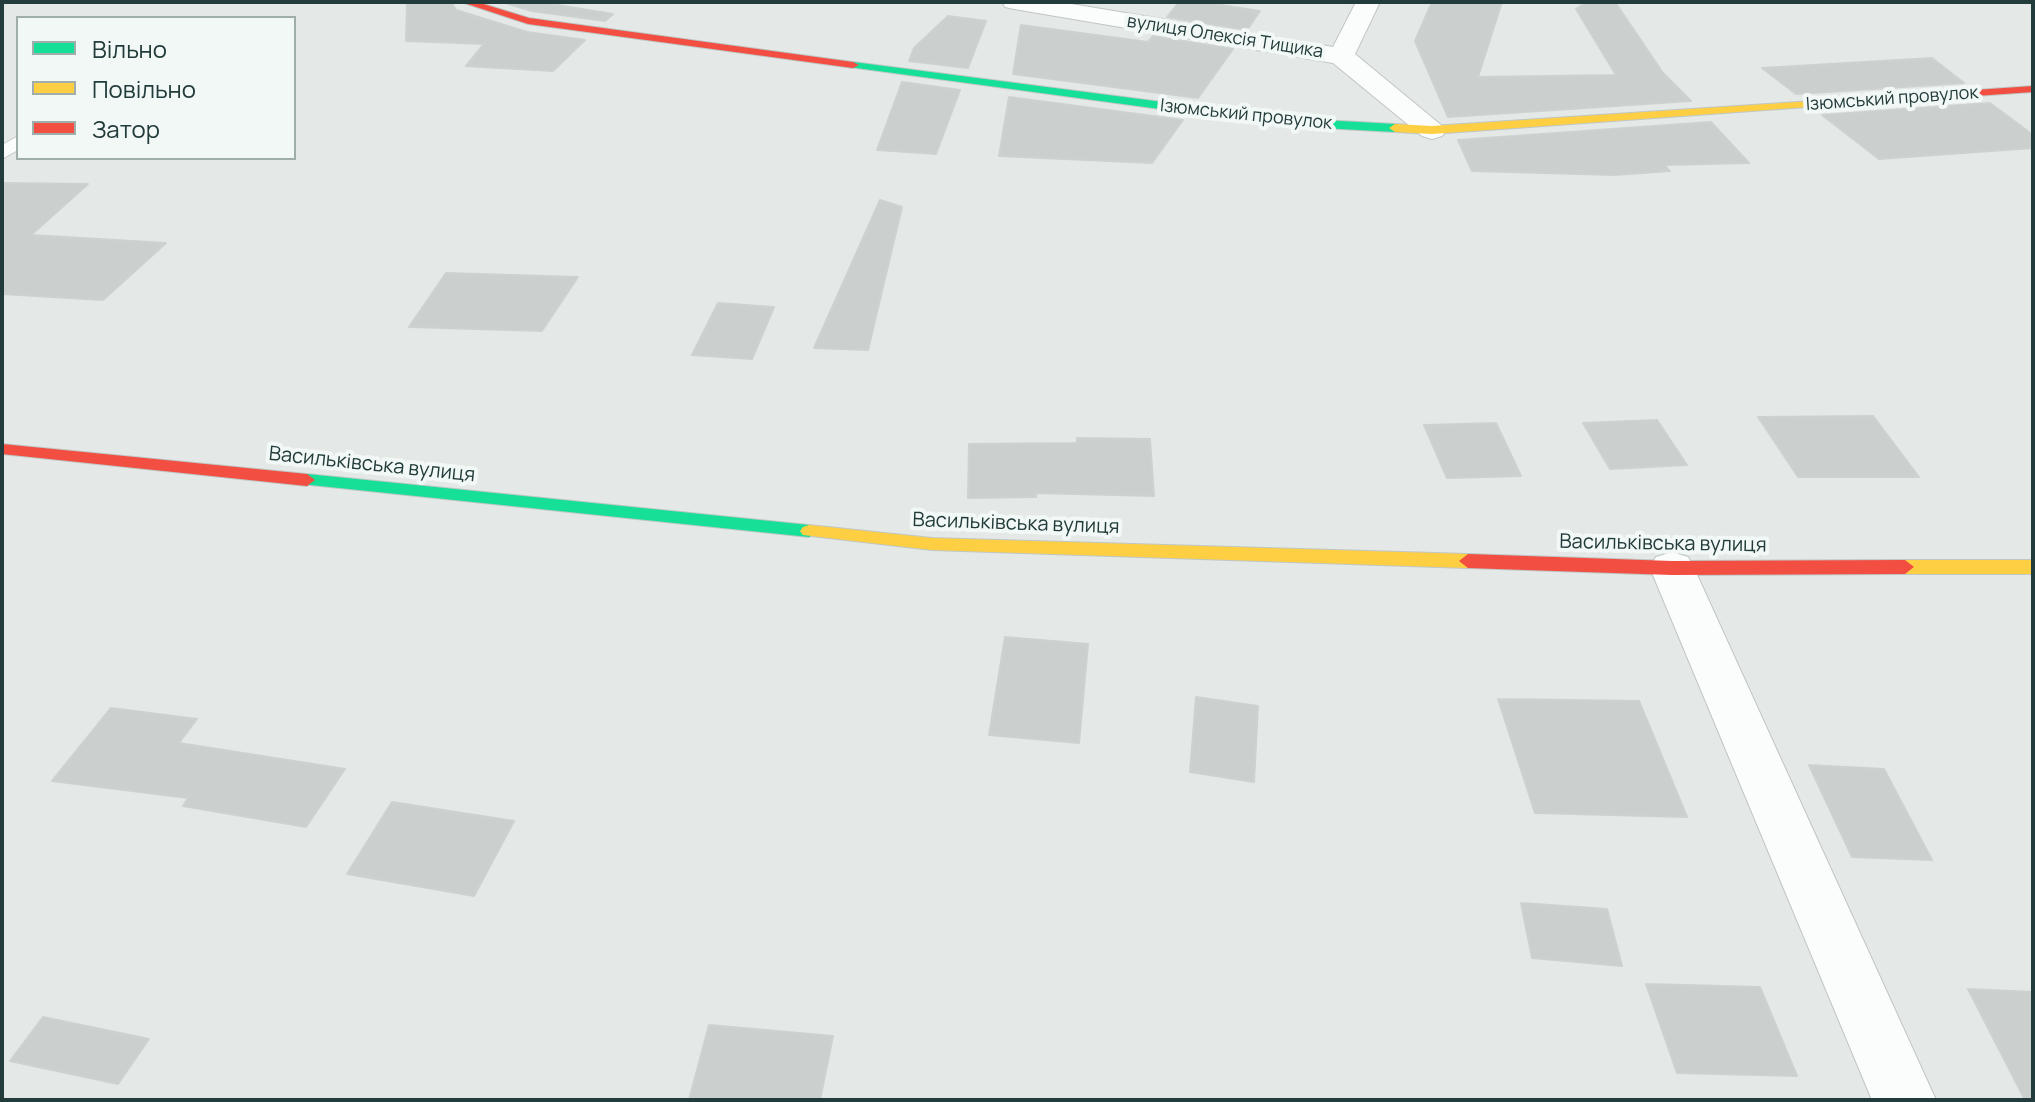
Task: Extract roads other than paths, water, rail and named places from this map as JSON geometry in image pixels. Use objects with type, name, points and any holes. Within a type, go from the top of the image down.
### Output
[{"type":"street","name":"Ізюмський провулок","points":[[466,2],[528,21],[1286,122],[1432,130],[2033,89]]},
{"type":"street","name":"вулиця Олексія Тищика","points":[[1014,2],[1341,56]]},
{"type":"street","points":[[1368,2],[1341,56],[1432,130]]},
{"type":"street","name":"Васильківська вулиця","points":[[2,449],[932,544],[1672,568],[2033,567]]},
{"type":"street","points":[[1672,568],[1904,1100]]}]
